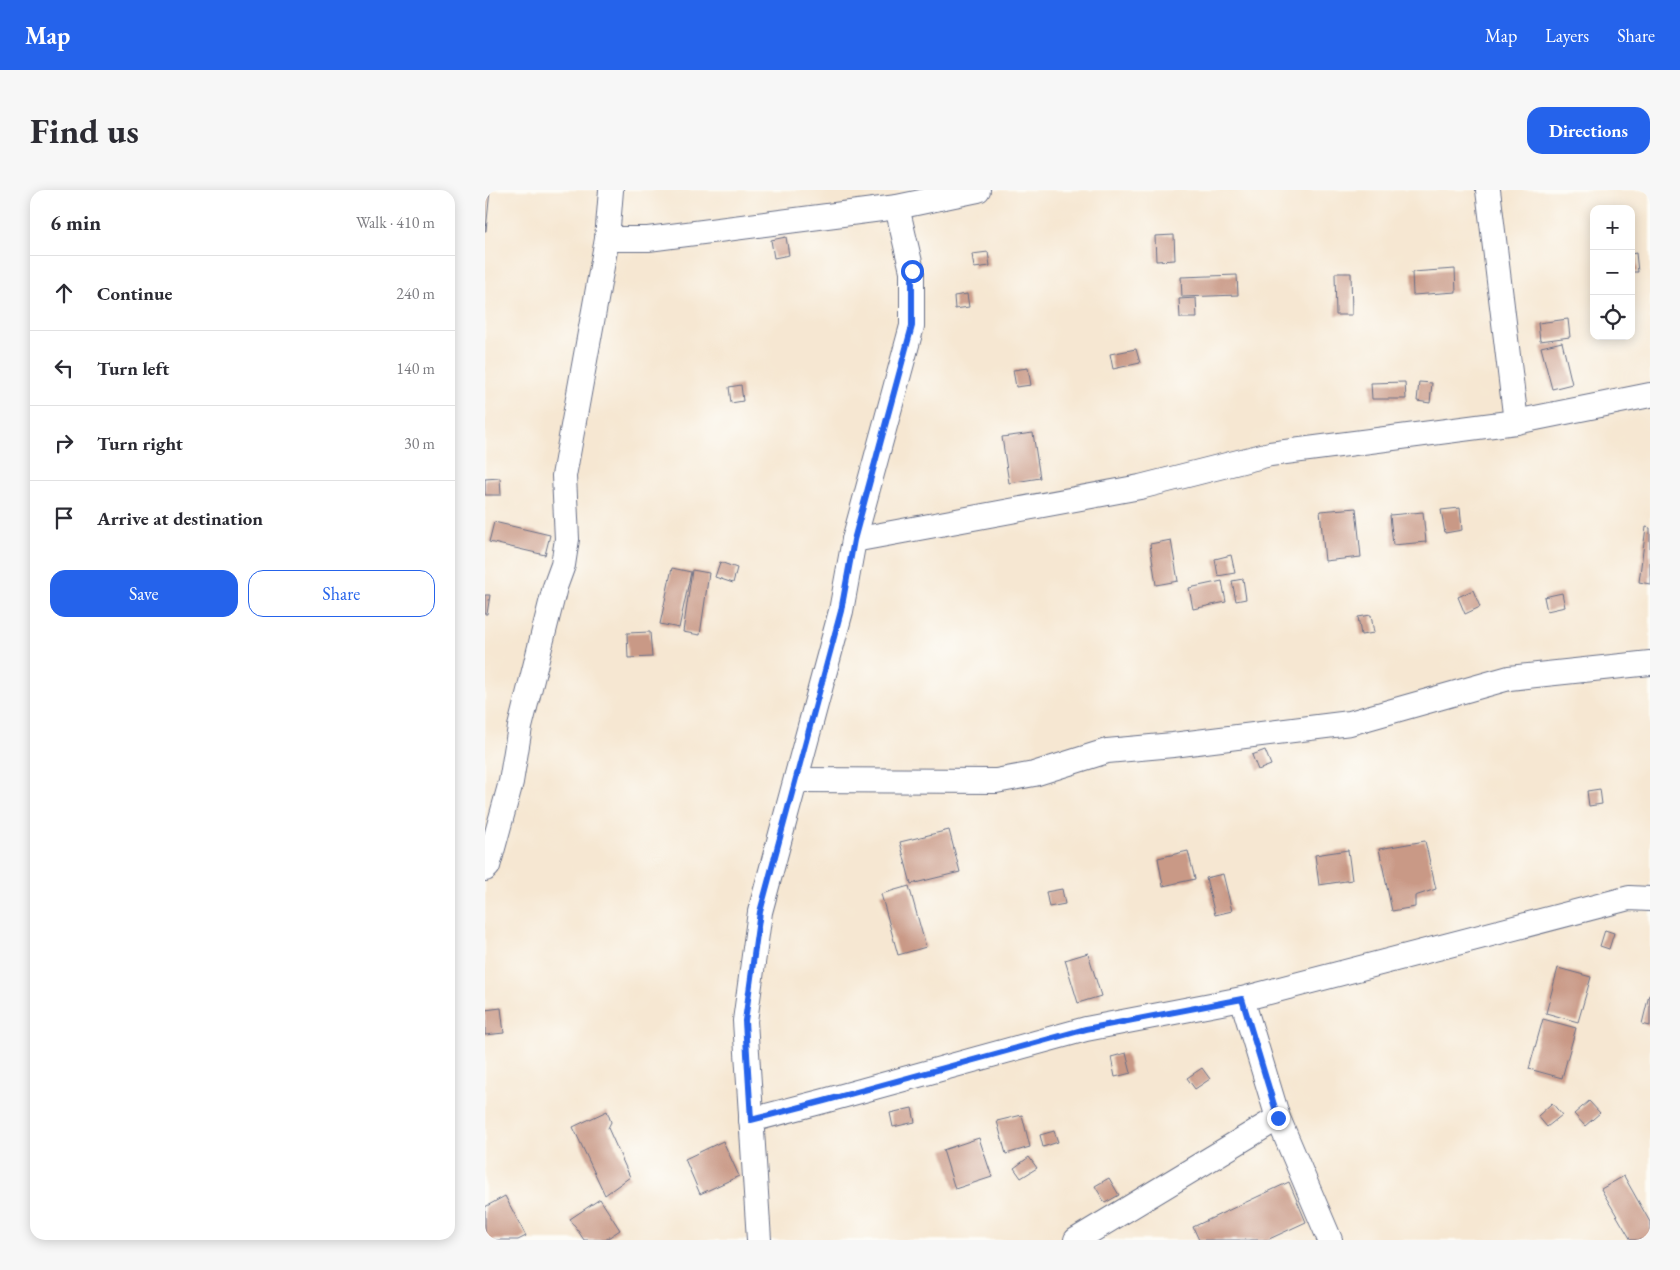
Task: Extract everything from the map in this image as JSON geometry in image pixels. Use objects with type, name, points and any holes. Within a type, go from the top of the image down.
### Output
[{"type":"street","points":[[485,870],[511,782],[520,728],[555,587],[563,565],[567,539],[563,476],[607,238],[611,190]]},
{"type":"street","points":[[607,238],[648,239],[897,207],[978,190]]},
{"type":"street","points":[[1488,190],[1516,422]]},
{"type":"street","points":[[759,1240],[745,1021],[760,912],[841,611],[854,540],[912,326],[912,271],[897,207]]},
{"type":"street","points":[[854,540],[1140,487],[1269,454],[1516,422],[1650,395]]},
{"type":"street","points":[[796,780],[996,781],[1034,774],[1107,751],[1173,745],[1350,723],[1509,678],[1650,663]]},
{"type":"street","points":[[751,1120],[1086,1029],[1242,999],[1629,898],[1650,899]]},
{"type":"street","points":[[1242,999],[1278,1118],[1330,1240]]},
{"type":"street","points":[[1076,1240],[1278,1118]]},
{"type":"building","points":[[485,190],[490,190],[486,231],[485,231]]},
{"type":"building","points":[[1174,235],[1175,260],[1156,261],[1155,236]]},
{"type":"building","points":[[786,237],[789,255],[774,258],[771,240]]},
{"type":"building","points":[[988,252],[990,266],[974,268],[972,254]]},
{"type":"building","points":[[1636,253],[1638,272],[1635,272]]},
{"type":"building","points":[[1455,269],[1456,292],[1413,295],[1412,272]]},
{"type":"building","points":[[1335,273],[1351,273],[1352,315],[1336,315]]},
{"type":"building","points":[[1237,275],[1238,295],[1182,297],[1181,277]]},
{"type":"building","points":[[967,294],[969,307],[955,309],[954,296]]},
{"type":"building","points":[[1196,298],[1197,318],[1180,318],[1179,299]]},
{"type":"building","points":[[1568,319],[1570,337],[1540,341],[1538,323]]},
{"type":"building","points":[[1562,342],[1572,384],[1552,389],[1541,347]]},
{"type":"building","points":[[1136,349],[1140,363],[1113,369],[1110,354]]},
{"type":"building","points":[[1028,368],[1031,385],[1016,387],[1013,370]]},
{"type":"building","points":[[1405,382],[1406,399],[1372,399],[1371,383]]},
{"type":"building","points":[[1419,382],[1432,383],[1430,403],[1417,401]]},
{"type":"building","points":[[741,385],[743,401],[731,403],[729,387]]},
{"type":"building","points":[[1033,433],[1040,478],[1009,483],[1002,437]]},
{"type":"building","points":[[500,478],[501,495],[485,495],[485,479]]},
{"type":"building","points":[[1356,508],[1361,557],[1325,561],[1320,511]]},
{"type":"building","points":[[1460,508],[1462,530],[1445,533],[1441,510]]},
{"type":"building","points":[[1423,512],[1426,542],[1393,545],[1390,515]]},
{"type":"building","points":[[494,522],[550,535],[545,555],[489,542]]},
{"type":"building","points":[[1646,527],[1650,528],[1650,584],[1639,582]]},
{"type":"building","points":[[1171,540],[1178,581],[1156,585],[1150,544]]},
{"type":"building","points":[[1231,555],[1235,573],[1218,576],[1215,559]]},
{"type":"building","points":[[720,562],[737,568],[733,583],[715,577]]},
{"type":"building","points":[[672,568],[691,572],[679,628],[660,624]]},
{"type":"building","points":[[692,570],[709,573],[700,635],[683,632]]},
{"type":"building","points":[[1243,579],[1246,599],[1236,601],[1232,581]]},
{"type":"building","points":[[1222,581],[1226,602],[1193,609],[1189,588]]},
{"type":"building","points":[[1473,590],[1480,607],[1465,614],[1458,597]]},
{"type":"building","points":[[1562,593],[1565,607],[1547,611],[1544,597]]},
{"type":"building","points":[[485,595],[490,595],[487,614],[485,614]]},
{"type":"building","points":[[1371,615],[1374,633],[1361,635],[1358,617]]},
{"type":"building","points":[[650,632],[652,657],[628,658],[627,633]]},
{"type":"building","points":[[1265,750],[1271,765],[1258,770],[1252,755]]},
{"type":"building","points":[[1600,789],[1602,804],[1589,806],[1587,791]]},
{"type":"building","points":[[949,830],[960,872],[911,884],[900,842]]},
{"type":"building","points":[[1425,841],[1436,889],[1415,896],[1415,907],[1392,911],[1379,849]]},
{"type":"building","points":[[1348,850],[1352,880],[1319,885],[1315,855]]},
{"type":"building","points":[[1188,851],[1195,879],[1163,886],[1158,858]]},
{"type":"building","points":[[1223,874],[1232,911],[1215,915],[1206,878]]},
{"type":"building","points":[[909,886],[926,947],[898,955],[881,894]]},
{"type":"building","points":[[1062,889],[1065,904],[1049,907],[1046,892]]},
{"type":"building","points":[[1605,930],[1614,933],[1609,949],[1600,946]]},
{"type":"building","points":[[1088,953],[1101,996],[1078,1003],[1065,960]]},
{"type":"building","points":[[1558,968],[1591,977],[1578,1022],[1546,1013]]},
{"type":"building","points":[[1650,995],[1650,1026],[1642,1024]]},
{"type":"building","points":[[501,1008],[504,1033],[485,1035],[485,1010]]},
{"type":"building","points":[[1543,1019],[1576,1028],[1562,1078],[1529,1069]]},
{"type":"building","points":[[1126,1053],[1131,1073],[1115,1077],[1111,1057]]},
{"type":"building","points":[[1202,1068],[1210,1079],[1195,1089],[1187,1078]]},
{"type":"building","points":[[1589,1101],[1600,1113],[1585,1126],[1574,1114]]},
{"type":"building","points":[[1552,1103],[1562,1115],[1547,1127],[1538,1116]]},
{"type":"building","points":[[912,1108],[915,1122],[893,1127],[890,1113]]},
{"type":"building","points":[[607,1111],[611,1122],[608,1128],[630,1177],[605,1195],[573,1127]]},
{"type":"building","points":[[1022,1115],[1030,1147],[1006,1154],[997,1121]]},
{"type":"building","points":[[1054,1131],[1058,1142],[1043,1147],[1040,1135]]},
{"type":"building","points":[[979,1138],[992,1177],[955,1189],[943,1150]]},
{"type":"building","points":[[723,1141],[739,1176],[700,1194],[685,1159]]},
{"type":"building","points":[[1029,1157],[1037,1168],[1021,1178],[1014,1168]]},
{"type":"building","points":[[1624,1176],[1650,1222],[1650,1237],[1645,1240],[1631,1240],[1601,1189]]},
{"type":"building","points":[[1109,1178],[1119,1195],[1105,1203],[1095,1186]]},
{"type":"building","points":[[1289,1182],[1306,1222],[1267,1240],[1199,1240],[1193,1227]]},
{"type":"building","points":[[505,1196],[526,1236],[518,1240],[488,1240],[485,1234],[485,1207]]},
{"type":"building","points":[[600,1199],[620,1230],[605,1240],[584,1240],[570,1219]]},
{"type":"route","points":[[912,271],[912,326],[854,540],[841,611],[760,912],[745,1021],[751,1120],[1086,1029],[1242,999],[1278,1118]]}]
